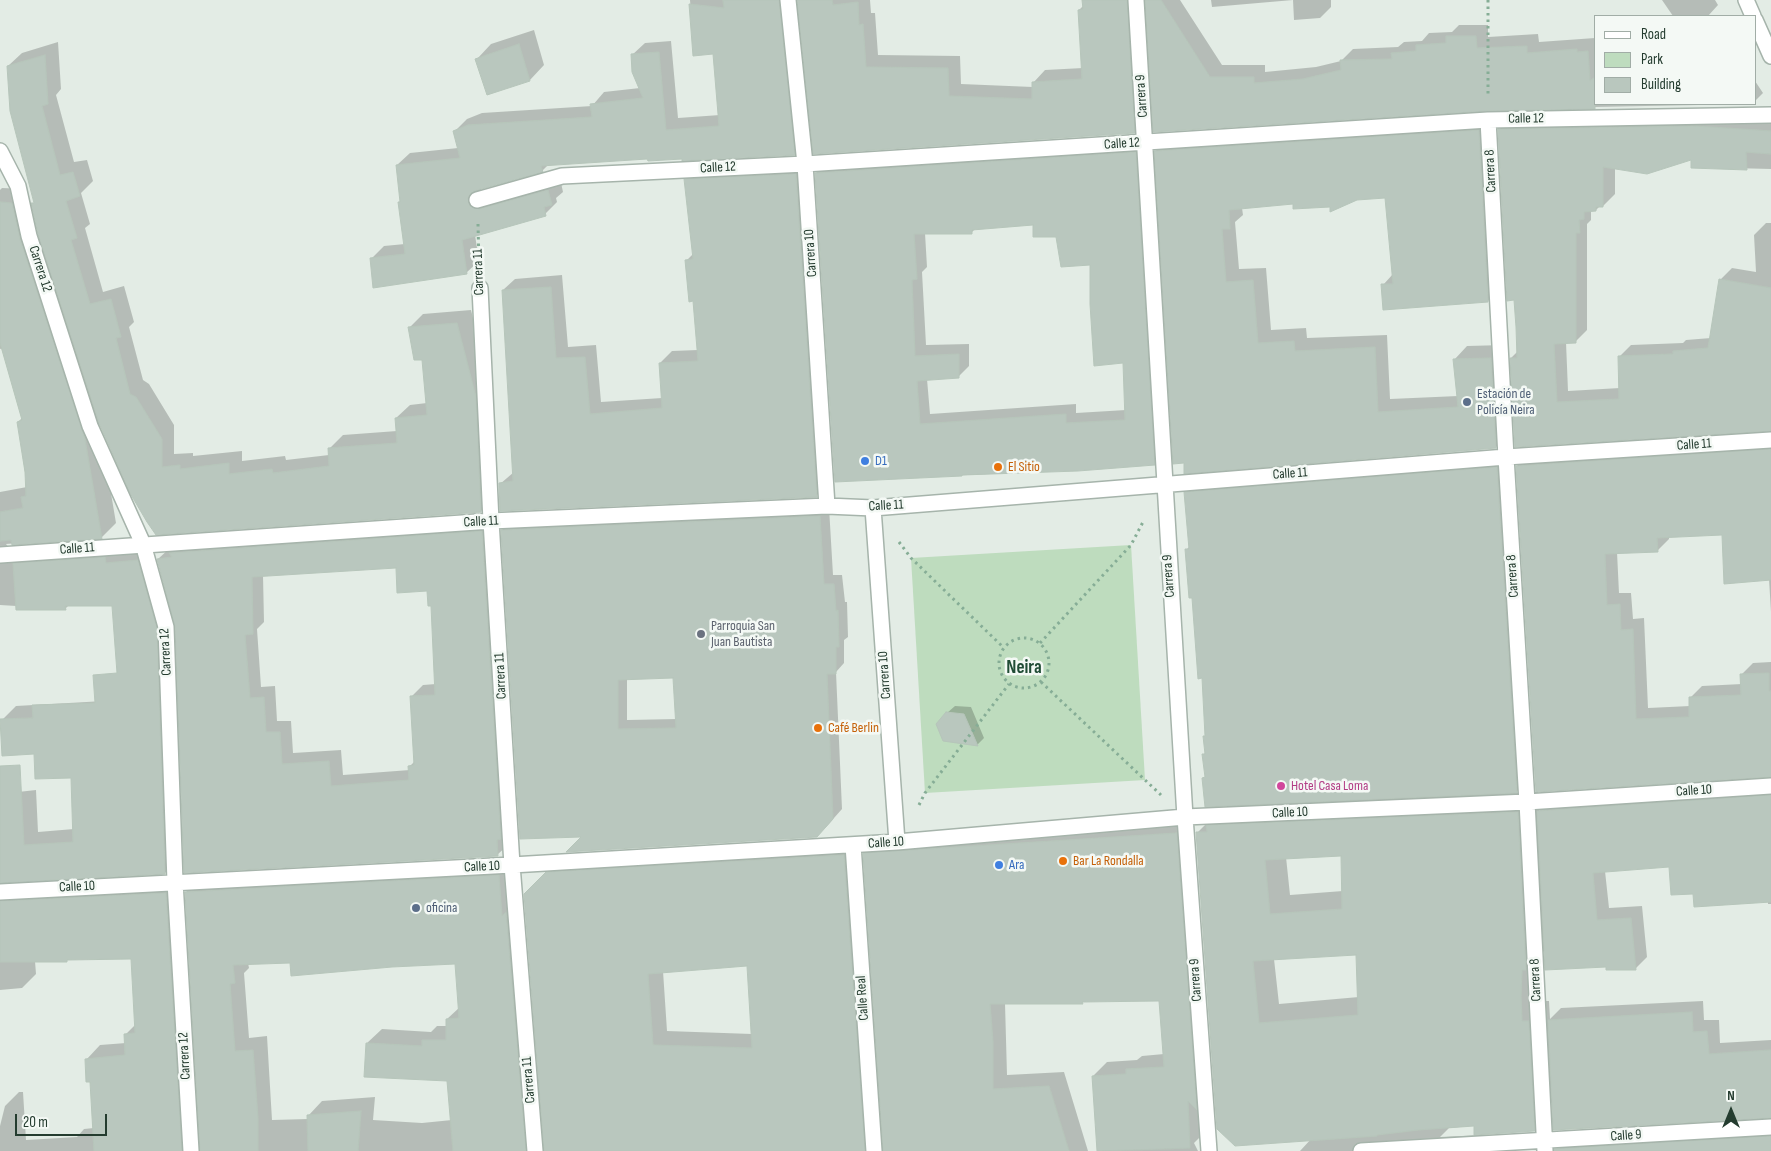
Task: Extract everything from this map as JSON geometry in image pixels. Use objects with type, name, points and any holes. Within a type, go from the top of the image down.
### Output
[{"type":"street","name":"Carrera 10","points":[[788,0],[805,164],[827,506]]},
{"type":"street","name":"Carrera 9","points":[[1136,0],[1185,818],[1209,1151]]},
{"type":"street","points":[[1746,0],[1753,15]]},
{"type":"street","points":[[1756,22],[1771,56]]},
{"type":"street","name":"Calle 12","points":[[477,200],[562,176],[805,164],[1488,120],[1771,115]]},
{"type":"street","name":"Carrera 8","points":[[1488,120],[1527,802],[1544,1146]]},
{"type":"street","name":"Carrera 12","points":[[0,151],[18,186],[29,236],[90,426],[143,544],[166,627],[175,882],[191,1151]]},
{"type":"street","name":"Carrera 11","points":[[480,288],[512,865],[535,1151]]},
{"type":"street","name":"Calle 11","points":[[0,555],[492,522],[827,506],[873,508],[1506,457],[1771,440]]},
{"type":"street","name":"Carrera 10","points":[[873,508],[897,842]]},
{"type":"street","name":"Calle 10","points":[[0,892],[853,845],[1185,818],[1527,802],[1771,786]]},
{"type":"street","name":"Calle Real","points":[[853,845],[874,1151]]},
{"type":"street","name":"Calle 9","points":[[1361,1151],[1544,1146],[1771,1128]]},
{"type":"path","points":[[1488,0],[1488,120]]},
{"type":"path","name":"Carrera 11","points":[[477,200],[480,288]]},
{"type":"path","points":[[873,508],[911,558],[1004,648]]},
{"type":"path","points":[[1040,643],[1131,545],[1145,519]]},
{"type":"path","points":[[1024,638],[1040,643],[1049,658],[1047,675],[1034,687],[1026,689],[1017,688],[1009,684],[1003,678],[998,663],[1004,648],[1009,642],[1016,639],[1024,638]]},
{"type":"path","points":[[1041,682],[1185,818]]},
{"type":"path","points":[[916,810],[926,793],[1009,684]]},
{"type":"green space","points":[[1131,545],[1145,780],[925,793],[911,558]]},
{"type":"building","points":[[723,0],[779,0],[795,155],[682,161],[682,159],[648,161],[647,159],[541,166],[543,172],[474,191],[470,194],[468,198],[470,206],[479,209],[548,190],[552,205],[544,207],[546,216],[462,240],[467,274],[373,288],[370,258],[405,254],[398,202],[400,202],[396,165],[460,158],[453,131],[468,125],[592,117],[590,104],[643,98],[632,72],[631,54],[659,52],[666,130],[719,126],[713,54],[693,56],[689,4],[724,8]]},
{"type":"building","points":[[797,0],[832,0],[833,5],[858,2],[859,25],[863,24],[866,67],[948,68],[949,96],[1032,99],[1032,82],[1082,79],[1078,10],[1083,9],[1082,0],[1127,0],[1135,133],[813,154]]},
{"type":"building","points":[[1145,0],[1161,0],[1210,77],[1254,77],[1254,83],[1303,79],[1341,70],[1340,60],[1392,59],[1391,53],[1416,51],[1416,45],[1446,43],[1446,36],[1476,36],[1477,48],[1527,46],[1527,53],[1577,49],[1577,52],[1588,51],[1590,81],[1594,78],[1595,109],[1487,111],[1153,132]]},
{"type":"building","points":[[519,44],[530,81],[487,95],[475,59]]},
{"type":"building","points":[[45,55],[48,104],[42,106],[60,175],[73,172],[80,196],[66,201],[77,238],[71,240],[90,304],[111,299],[121,337],[116,338],[130,394],[136,397],[162,439],[162,467],[180,465],[180,469],[229,463],[229,474],[272,469],[273,473],[329,466],[328,448],[397,443],[395,418],[427,415],[422,360],[414,360],[408,327],[457,323],[476,397],[481,512],[156,535],[130,493],[99,423],[38,234],[31,203],[34,203],[10,111],[7,66]]},
{"type":"building","points":[[1695,126],[1771,131],[1771,154],[1746,152],[1747,170],[1691,168],[1691,160],[1647,174],[1603,167],[1603,207],[1596,207],[1596,211],[1584,212],[1584,219],[1579,220],[1580,233],[1576,233],[1576,343],[1554,344],[1557,402],[1619,399],[1618,356],[1673,354],[1673,351],[1708,348],[1719,279],[1771,288],[1771,431],[1515,447],[1510,358],[1517,358],[1516,327],[1514,300],[1507,301],[1498,129]]},
{"type":"building","points":[[1479,130],[1488,302],[1383,310],[1381,284],[1393,284],[1385,198],[1357,200],[1330,212],[1330,207],[1293,209],[1293,204],[1229,210],[1230,229],[1222,229],[1226,282],[1253,280],[1258,343],[1294,341],[1295,351],[1375,347],[1378,412],[1458,407],[1453,359],[1491,358],[1496,448],[1184,474],[1184,463],[1173,464],[1154,151]]},
{"type":"building","points":[[1136,152],[1155,465],[1078,471],[835,482],[815,173]],"holes":[[[1033,225],[1033,237],[1056,237],[1061,267],[1090,265],[1090,304],[1094,366],[1123,363],[1125,420],[1066,423],[1066,414],[920,424],[917,381],[959,378],[959,354],[915,356],[912,280],[917,279],[914,234],[972,234],[972,230]]]},
{"type":"building","points":[[796,174],[817,497],[500,511],[499,483],[513,481],[502,290],[551,287],[556,358],[585,357],[590,414],[662,408],[659,363],[698,361],[693,301],[689,302],[685,260],[693,259],[684,179]]},
{"type":"building","points":[[0,202],[12,203],[20,239],[85,439],[102,539],[12,545],[11,540],[0,541],[0,512],[23,508],[21,497],[26,496],[25,472],[17,422],[22,420],[0,343]]},
{"type":"building","points":[[1771,449],[1771,580],[1724,584],[1722,535],[1657,538],[1658,552],[1605,554],[1607,605],[1620,604],[1621,630],[1633,629],[1636,719],[1689,717],[1689,697],[1741,695],[1740,674],[1769,673],[1769,691],[1771,691],[1771,777],[1536,792],[1516,466]]},
{"type":"building","points":[[1497,467],[1517,793],[1205,807],[1202,778],[1205,777],[1202,754],[1205,754],[1203,736],[1205,736],[1202,678],[1198,679],[1192,598],[1189,598],[1185,549],[1189,549],[1184,492]]},
{"type":"building","points":[[820,516],[824,584],[834,584],[836,611],[838,610],[839,647],[836,647],[836,674],[827,674],[833,819],[817,837],[566,852],[581,837],[520,839],[501,530]],"holes":[[[673,678],[676,728],[618,729],[618,680]]]},
{"type":"building","points":[[482,531],[501,839],[497,840],[498,856],[184,873],[175,627],[157,559],[172,557],[169,553]],"holes":[[[396,568],[397,593],[427,591],[428,606],[431,606],[435,695],[410,696],[414,765],[408,766],[409,780],[331,786],[329,761],[282,764],[280,732],[266,732],[264,697],[250,698],[245,635],[253,634],[252,577]]]},
{"type":"building","points":[[105,557],[106,563],[138,560],[157,628],[165,874],[0,883],[0,766],[20,765],[24,845],[73,842],[71,778],[35,779],[34,754],[2,756],[0,719],[33,718],[32,705],[95,703],[93,675],[117,673],[112,606],[65,606],[66,610],[16,610],[13,563]]},
{"type":"building","points":[[946,712],[964,714],[978,746],[943,741],[936,724]]},
{"type":"building","points":[[1771,795],[1771,902],[1694,907],[1693,894],[1671,895],[1669,867],[1593,873],[1597,920],[1631,918],[1636,970],[1606,970],[1606,967],[1545,970],[1537,811]]},
{"type":"building","points":[[1518,812],[1526,970],[1522,970],[1522,1021],[1529,1021],[1535,1131],[1474,1135],[1474,1126],[1418,1130],[1377,1136],[1235,1146],[1217,1129],[1196,832],[1207,832],[1206,825]],"holes":[[[1341,856],[1342,909],[1270,914],[1265,860]],[[1356,955],[1358,1015],[1259,1023],[1253,961]]]},
{"type":"building","points":[[1177,833],[1197,1110],[1188,1101],[1190,1148],[1097,1151],[1092,1076],[1126,1074],[1126,1069],[1164,1067],[1159,1001],[1082,1002],[1083,1004],[990,1004],[993,1042],[993,1089],[1049,1086],[1069,1151],[883,1151],[863,853]]},
{"type":"building","points":[[844,855],[865,1151],[544,1151],[524,894],[546,872]],"holes":[[[747,966],[752,1048],[653,1045],[648,974]]]},
{"type":"building","points":[[499,875],[502,916],[506,912],[526,1151],[453,1151],[447,1081],[364,1077],[366,1043],[422,1046],[422,1040],[446,1040],[446,1019],[459,1018],[455,964],[392,967],[291,976],[290,963],[233,965],[235,983],[230,984],[235,1051],[253,1050],[258,1118],[258,1151],[200,1151],[185,892]]},
{"type":"building","points":[[166,893],[182,1151],[94,1151],[90,1082],[86,1082],[85,1059],[125,1055],[124,1034],[135,1033],[131,959],[67,960],[67,962],[0,962],[0,901]]},
{"type":"building","points":[[1692,1012],[1693,1032],[1707,1031],[1709,1054],[1771,1050],[1771,1118],[1553,1130],[1548,1020]]},
{"type":"building","points":[[361,1111],[358,1151],[308,1151],[307,1115]]},
{"type":"building","points":[[1771,1136],[1771,1151],[1554,1151],[1554,1149]]},
{"type":"place","name":"Estación de Policía Neira","points":[[1467,402]]},
{"type":"place","name":"D1","points":[[865,461]]},
{"type":"place","name":"El Sitio","points":[[998,467]]},
{"type":"place","name":"Parroquia San Juan Bautista","points":[[701,634]]},
{"type":"place","name":"Café Berlin","points":[[818,728]]},
{"type":"place","name":"Hotel Casa Loma","points":[[1281,786]]},
{"type":"place","name":"Bar La Rondalla","points":[[1063,861]]},
{"type":"place","name":"Ara","points":[[999,865]]},
{"type":"place","name":"oficina","points":[[416,908]]},
{"type":"district","name":"Neira","points":[[1024,668]]}]
